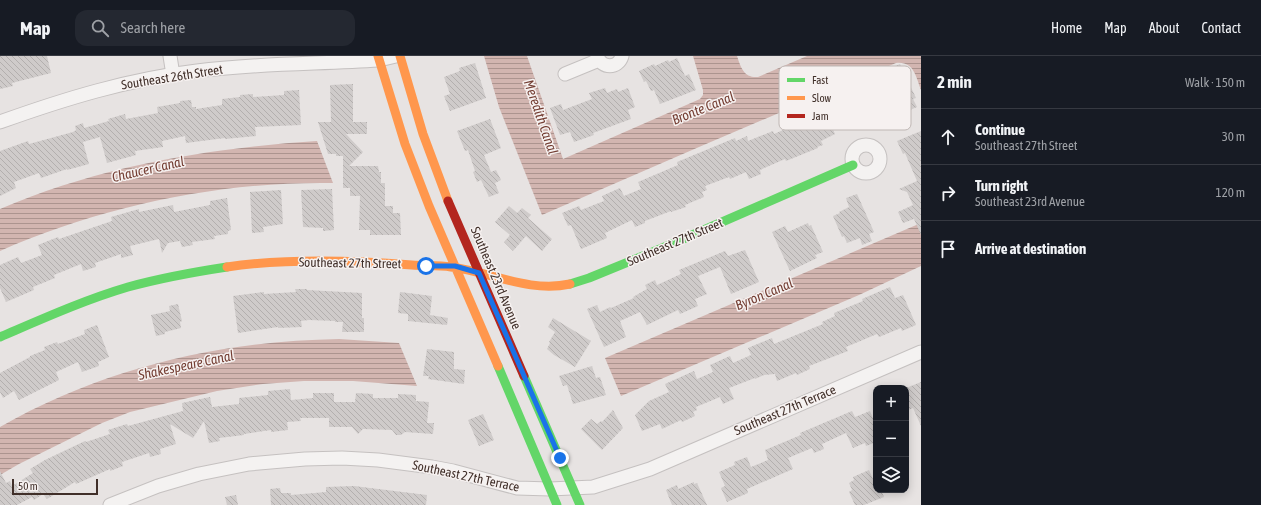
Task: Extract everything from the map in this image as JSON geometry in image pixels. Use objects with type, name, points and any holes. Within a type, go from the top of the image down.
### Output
[{"type":"street","points":[[170,56],[173,75]]},
{"type":"street","name":"Southeast 26th Street","points":[[0,122],[71,97],[173,75],[197,71],[269,64],[396,56]]},
{"type":"street","name":"Southeast 23rd Avenue","points":[[400,56],[423,134],[444,191],[580,505]]},
{"type":"street","points":[[565,74],[598,58],[605,65],[613,66],[620,62],[622,56]]},
{"type":"street","points":[[379,58],[405,144],[429,206],[557,505]]},
{"type":"street","name":"Southeast 27th Street","points":[[0,337],[105,294],[130,287],[180,275],[232,266],[284,261],[376,261],[426,266],[455,266],[530,286],[560,286],[574,284],[637,259],[854,166]]},
{"type":"street","name":"Southeast 27th Terrace","points":[[110,505],[158,486],[199,474],[249,464],[305,459],[342,458],[378,460],[453,471],[517,488],[550,489],[593,487],[650,469],[921,352]]},
{"type":"water","points":[[484,56],[527,56],[563,159],[700,99],[703,95],[703,90],[693,56],[737,56],[746,74],[753,77],[758,77],[779,68],[779,113],[542,215],[499,107]]},
{"type":"water","points":[[807,56],[921,56],[921,90],[911,66],[896,63],[889,66],[784,66]]},
{"type":"water","name":"Chaucer Canal","points":[[317,141],[333,183],[248,186],[163,199],[79,221],[0,251],[0,209],[38,194],[116,170],[196,154],[276,144]]},
{"type":"water","name":"Byron Canal","points":[[921,223],[921,266],[859,295],[621,396],[605,358]]},
{"type":"water","name":"Shakespeare Canal","points":[[339,339],[399,343],[417,386],[353,381],[304,381],[263,384],[217,391],[130,412],[102,423],[0,475],[0,427],[40,406],[80,389],[122,374],[207,352],[250,345]]},
{"type":"building","points":[[0,56],[47,56],[51,73],[12,83],[13,86],[0,89]]},
{"type":"building","points":[[677,58],[685,76],[689,74],[696,90],[660,104],[654,90],[651,91],[646,81],[644,82],[639,71],[654,64],[655,66]]},
{"type":"building","points":[[475,63],[486,98],[450,111],[444,96],[450,94],[444,77],[460,71],[459,68]]},
{"type":"building","points":[[353,84],[353,122],[367,122],[367,134],[346,134],[363,152],[349,166],[378,166],[379,172],[381,172],[381,183],[385,183],[385,206],[393,206],[393,213],[400,213],[401,235],[370,235],[370,230],[359,230],[360,196],[350,196],[350,188],[343,188],[343,156],[328,154],[318,122],[331,122],[330,85]]},
{"type":"building","points":[[911,87],[916,98],[913,99],[917,107],[911,110]]},
{"type":"building","points":[[605,88],[607,93],[617,89],[618,92],[628,88],[635,107],[628,110],[631,119],[593,133],[594,135],[574,142],[570,132],[560,135],[550,108],[561,104],[563,110],[592,99],[589,93]]},
{"type":"building","points":[[299,90],[301,125],[255,127],[256,136],[186,143],[185,136],[162,141],[163,147],[135,151],[136,155],[107,163],[100,137],[83,142],[89,164],[67,169],[41,178],[39,173],[14,182],[16,188],[0,196],[0,151],[28,141],[29,144],[73,132],[76,130],[75,126],[83,123],[84,128],[109,121],[108,119],[125,114],[126,119],[158,113],[157,107],[180,103],[180,101],[191,100],[192,107],[196,107],[196,109],[222,105],[222,99],[240,97],[240,95],[253,94],[253,97],[284,95],[284,91]]},
{"type":"building","points":[[490,119],[501,148],[484,155],[491,172],[496,170],[501,180],[495,183],[499,193],[489,197],[481,180],[477,182],[468,150],[465,151],[457,131]]},
{"type":"building","points":[[783,130],[833,130],[835,134],[821,141],[823,145],[817,147],[818,148],[786,161],[785,159],[760,170],[761,174],[749,179],[746,172],[730,179],[729,177],[705,186],[707,190],[702,192],[704,197],[685,205],[686,207],[645,221],[645,223],[635,227],[632,220],[605,233],[607,238],[581,249],[571,225],[568,226],[562,213],[579,206],[581,210],[604,201],[602,196],[620,188],[624,196],[641,189],[638,182],[678,165],[677,162],[735,138],[736,141],[747,136],[748,141],[773,131],[774,134]]},
{"type":"building","points":[[921,131],[921,235],[914,219],[903,223],[898,212],[913,205],[907,192],[899,189],[917,181],[905,153],[903,154],[897,141]]},
{"type":"building","points":[[332,189],[334,230],[323,231],[323,228],[303,227],[301,190]]},
{"type":"building","points":[[281,190],[283,224],[263,227],[264,232],[252,233],[250,192]]},
{"type":"building","points":[[857,194],[874,232],[869,234],[872,241],[862,245],[860,238],[847,243],[844,236],[842,237],[833,216],[849,207],[846,198]]},
{"type":"building","points":[[227,198],[231,230],[228,231],[228,234],[214,236],[215,239],[192,242],[193,245],[182,247],[180,241],[168,243],[162,253],[159,239],[130,246],[133,255],[121,258],[121,254],[95,263],[96,267],[83,271],[81,264],[54,275],[55,278],[33,287],[34,290],[6,302],[0,288],[0,265],[18,257],[21,263],[42,255],[38,245],[58,237],[59,239],[112,221],[111,217],[139,209],[139,212],[173,205],[174,212],[210,205],[210,201]]},
{"type":"building","points":[[509,206],[517,213],[522,208],[531,215],[528,218],[552,239],[542,251],[526,236],[513,251],[504,242],[510,235],[495,222]]},
{"type":"building","points":[[808,223],[809,226],[811,225],[823,252],[815,255],[817,258],[790,271],[772,232],[785,226],[788,232]]},
{"type":"building","points":[[745,250],[759,282],[731,294],[720,267],[698,276],[707,294],[695,299],[698,306],[680,314],[678,310],[647,325],[640,312],[620,321],[626,337],[604,347],[587,309],[597,305],[600,312],[610,307],[611,308],[634,298],[633,297],[647,289],[645,285],[655,280],[657,285],[681,274],[679,270],[725,251],[728,256]]},
{"type":"building","points":[[890,287],[895,298],[903,295],[916,325],[902,331],[901,328],[879,337],[877,334],[846,347],[848,351],[809,366],[810,369],[797,375],[796,373],[777,381],[775,374],[764,375],[729,388],[734,399],[723,404],[720,397],[696,407],[697,410],[693,412],[695,416],[682,422],[681,420],[662,429],[660,424],[642,431],[635,415],[649,401],[669,392],[665,384],[694,371],[697,379],[713,372],[710,365],[730,356],[733,363],[751,355],[748,348],[772,338],[774,344],[823,324],[822,322],[835,316],[834,313],[863,301],[862,299]]},
{"type":"building","points":[[295,289],[362,293],[362,318],[364,318],[364,332],[342,332],[343,322],[309,320],[301,321],[302,327],[278,327],[238,333],[233,296],[264,292],[264,294],[296,292]]},
{"type":"building","points":[[400,292],[432,296],[430,315],[448,318],[447,325],[408,321],[408,314],[398,313]]},
{"type":"building","points":[[178,304],[182,321],[180,322],[181,328],[156,336],[151,315],[170,311],[169,306]]},
{"type":"building","points":[[553,318],[591,341],[575,367],[554,355],[547,349],[555,332],[548,327]]},
{"type":"building","points":[[97,325],[109,357],[98,362],[99,366],[82,372],[78,362],[56,372],[59,380],[19,400],[14,391],[3,398],[0,392],[0,373],[30,356],[45,350],[44,347],[57,342],[58,344],[85,334],[84,330]]},
{"type":"building","points":[[427,349],[454,352],[454,369],[465,370],[464,384],[428,379],[429,376],[423,376]]},
{"type":"building","points":[[592,366],[596,378],[600,377],[606,395],[573,404],[567,385],[563,386],[559,376]]},
{"type":"building","points":[[921,382],[921,426],[913,408],[909,410],[909,387]]},
{"type":"building","points":[[290,389],[291,400],[313,398],[313,393],[334,393],[334,402],[355,402],[356,393],[373,394],[373,398],[398,398],[398,394],[416,395],[416,401],[429,402],[427,423],[434,423],[433,434],[405,432],[401,435],[396,435],[392,430],[363,429],[358,434],[352,427],[329,427],[329,418],[300,418],[301,421],[287,422],[288,430],[271,432],[271,430],[219,438],[220,441],[209,443],[204,421],[193,438],[170,424],[176,444],[160,449],[161,454],[150,457],[149,453],[122,462],[123,466],[110,471],[110,469],[76,484],[75,482],[47,499],[43,494],[34,500],[32,497],[17,505],[0,505],[0,471],[6,483],[10,481],[12,486],[33,473],[30,469],[45,460],[85,441],[86,442],[110,434],[108,430],[183,411],[182,403],[210,397],[212,407],[239,404],[239,398],[268,395],[268,391]]},
{"type":"building","points":[[613,410],[623,428],[602,450],[581,429],[591,419],[597,424],[601,421],[602,422]]},
{"type":"building","points":[[852,411],[855,417],[870,411],[873,418],[873,443],[866,446],[865,443],[853,448],[846,433],[822,444],[824,449],[814,453],[812,448],[788,458],[793,469],[747,489],[748,493],[727,502],[721,488],[725,486],[719,472],[735,465],[734,462],[747,457],[751,467],[768,460],[765,450],[801,435],[800,433]]},
{"type":"building","points":[[483,414],[494,440],[479,446],[468,420]]},
{"type":"building","points":[[869,470],[873,479],[873,493],[882,493],[884,497],[864,505],[855,505],[849,492],[852,490],[849,483],[854,480],[853,477]]},
{"type":"building","points":[[694,482],[694,484],[697,483],[707,505],[672,505],[666,490],[677,485],[678,489]]},
{"type":"building","points":[[354,486],[427,495],[426,505],[271,505],[270,489],[280,488],[281,493],[291,493],[291,495],[326,492],[326,487]]},
{"type":"building","points":[[236,495],[238,505],[227,505],[225,497]]},
{"type":"traffic: fast","points":[[570,284],[589,278],[660,249],[853,165]]},
{"type":"traffic: fast","points":[[0,337],[79,304],[128,287],[227,267]]},
{"type":"traffic: fast","points":[[498,366],[557,505]]},
{"type":"traffic: fast","points":[[524,376],[580,505]]},
{"type":"traffic: slow","points":[[378,56],[405,144],[429,206],[498,366]]},
{"type":"traffic: slow","points":[[400,56],[423,134],[448,201]]},
{"type":"traffic: slow","points":[[227,267],[296,261],[366,262],[451,267],[510,281],[540,286],[570,284]]},
{"type":"traffic: jam","points":[[448,201],[524,376]]},
{"type":"route","points":[[426,266],[455,266],[479,273],[560,458]]},
{"type":"water label","name":"Bronte Canal","points":[[703,108]]},
{"type":"water label","name":"Meredith Canal","points":[[541,117]]}]
